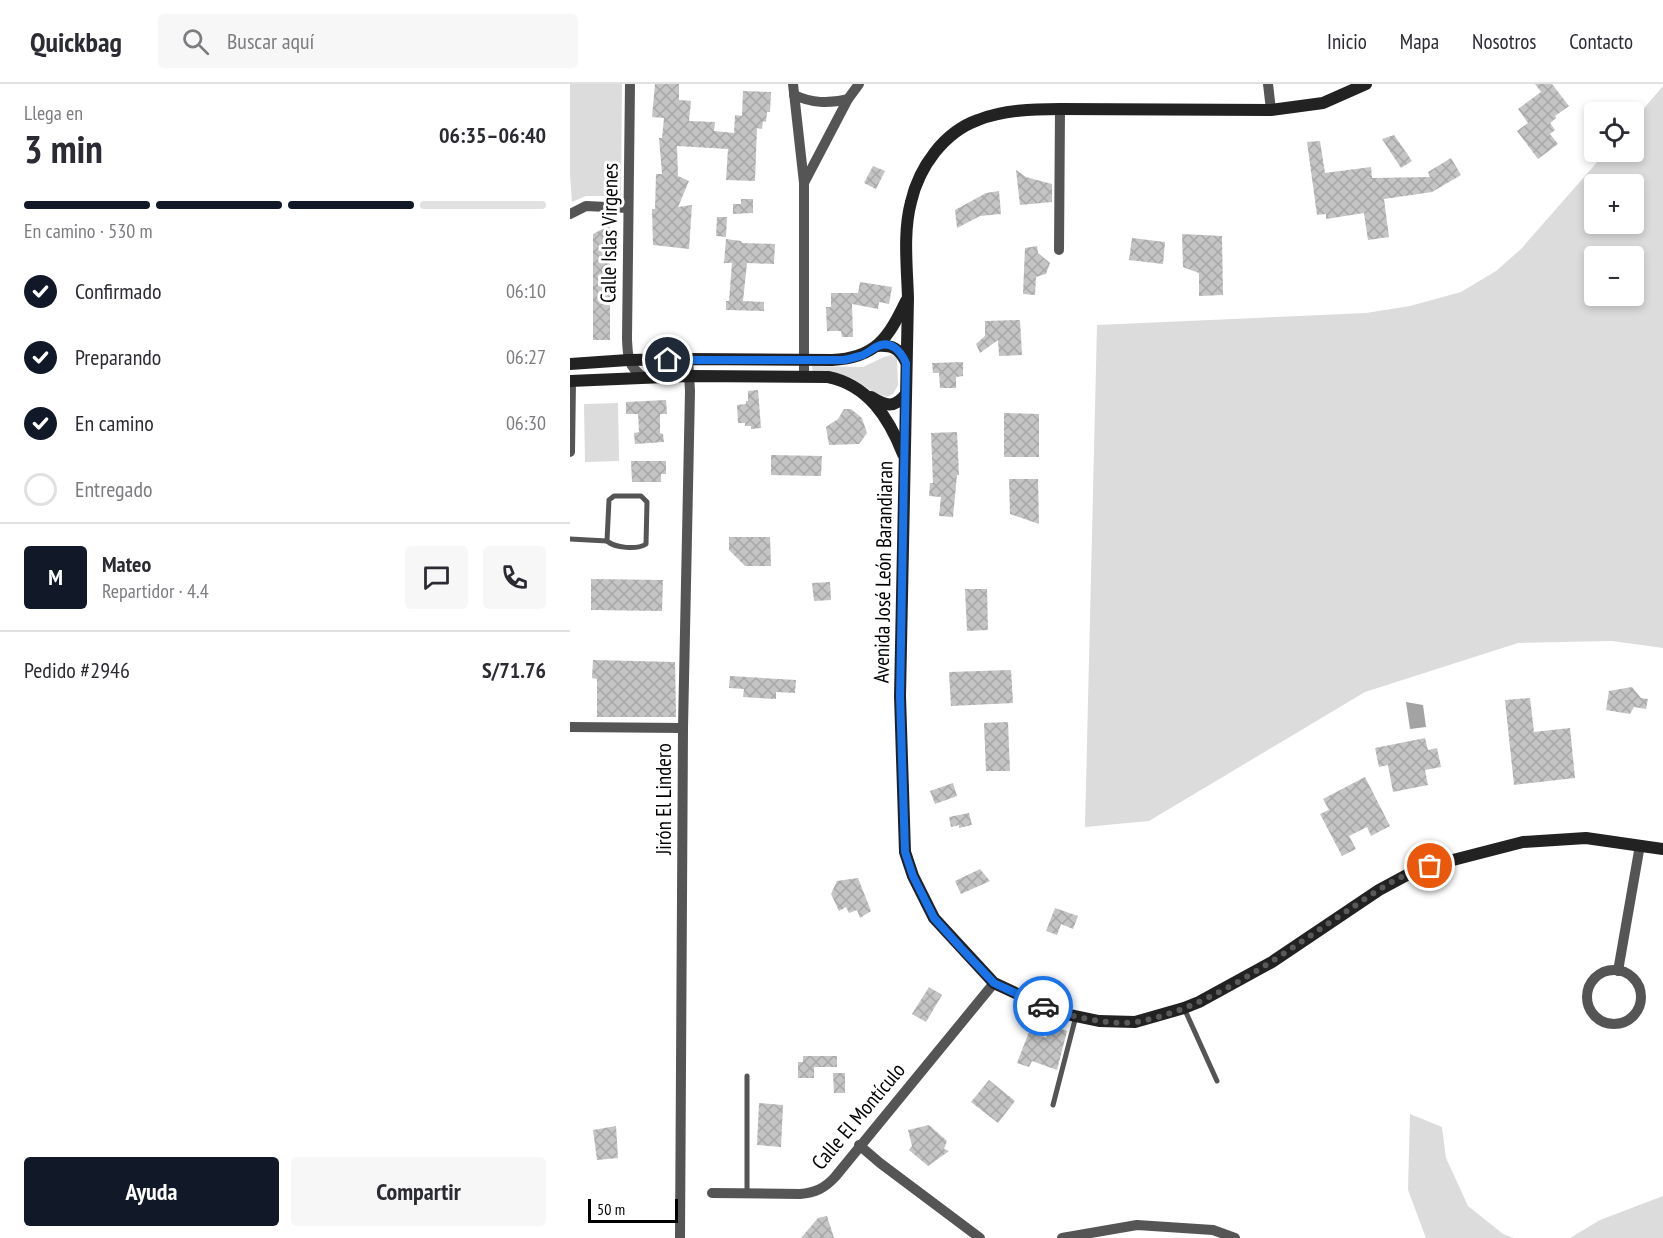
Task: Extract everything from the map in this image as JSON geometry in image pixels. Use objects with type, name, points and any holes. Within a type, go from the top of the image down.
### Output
[{"type":"street","name":"Calle Islas Virgenes","points":[[628,360],[630,84]]},
{"type":"street","points":[[804,183],[848,99],[859,84]]},
{"type":"street","points":[[1268,84],[1271,110]]},
{"type":"street","name":"Avenida José León Barandiaran","points":[[1366,84],[1323,103],[1271,110],[1060,109],[996,114],[961,128],[933,154],[923,168],[910,203],[906,249],[908,298],[900,696],[905,852],[913,876],[934,918],[994,983],[1056,1012],[1099,1021],[1135,1022],[1199,1002],[1272,962],[1379,890],[1418,869],[1522,842],[1586,838],[1663,849]]},
{"type":"street","points":[[794,90],[804,99],[822,103],[848,99]]},
{"type":"street","points":[[794,90],[804,183],[804,377]]},
{"type":"street","points":[[1059,250],[1058,133],[1060,109]]},
{"type":"street","points":[[570,214],[586,206],[628,208]]},
{"type":"street","points":[[570,364],[628,360],[843,360],[854,358],[878,346],[893,327],[908,298]]},
{"type":"street","points":[[878,346],[893,346],[899,350],[906,363]]},
{"type":"street","name":"Jirón El Lindero","points":[[680,1238],[683,728],[690,391],[688,359]]},
{"type":"street","points":[[628,360],[636,372],[643,377]]},
{"type":"street","points":[[599,362],[606,368],[604,375],[599,379]]},
{"type":"street","points":[[570,452],[570,381],[689,376],[828,377],[850,384],[882,404],[896,404],[906,394]]},
{"type":"street","points":[[867,395],[889,424],[905,458]]},
{"type":"street","points":[[570,727],[683,728]]},
{"type":"street","points":[[1618,971],[1640,845]]},
{"type":"street","points":[[1610,971],[1618,971],[1628,974],[1635,980],[1642,996],[1636,1014],[1621,1024],[1612,1024],[1603,1022],[1591,1011],[1587,994],[1595,979],[1610,971]]},
{"type":"street","name":"Calle El Montículo","points":[[712,1193],[800,1194],[818,1190],[830,1182],[994,983]]},
{"type":"street","points":[[860,1145],[980,1238]]},
{"type":"street","points":[[1062,1238],[1137,1225],[1213,1230],[1235,1238]]},
{"type":"lane","points":[[570,539],[607,541],[613,546],[642,547],[646,544],[647,502],[642,496],[614,496],[609,500],[607,541]]},
{"type":"lane","points":[[1184,1008],[1217,1081]]},
{"type":"lane","points":[[1053,1105],[1076,1016]]},
{"type":"lane","points":[[747,1076],[747,1194]]},
{"type":"shaded area","points":[[570,84],[622,84],[621,196],[586,196],[572,202]]},
{"type":"shaded area","points":[[1663,86],[1663,648],[1612,641],[1518,643],[1365,692],[1149,821],[1085,827],[1097,325],[1366,313],[1410,306],[1461,292],[1496,271],[1521,249],[1584,177],[1584,234],[1644,234],[1644,174],[1587,174],[1597,162],[1644,162],[1644,108]]},
{"type":"shaded area","points":[[891,355],[897,357],[898,385],[893,394],[887,397],[873,392],[852,378],[813,373],[812,366],[863,367]]},
{"type":"shaded area","points":[[618,403],[619,461],[585,462],[584,404]]},
{"type":"shaded area","points":[[1406,702],[1423,705],[1426,727],[1410,729]]},
{"type":"shaded area","points":[[1410,1114],[1442,1127],[1446,1158],[1468,1206],[1503,1234],[1514,1238],[1426,1238],[1408,1190]]},
{"type":"shaded area","points":[[1663,1196],[1663,1238],[1570,1238],[1600,1220]]},
{"type":"building","points":[[655,84],[679,84],[679,100],[691,101],[689,121],[715,122],[714,131],[734,133],[735,115],[742,116],[743,91],[771,92],[770,112],[767,112],[766,122],[763,121],[762,129],[757,128],[755,181],[726,180],[728,149],[677,146],[678,176],[689,181],[678,207],[692,205],[689,249],[653,245],[652,209],[655,209],[656,174],[662,174],[659,138],[662,138],[664,118],[652,117]]},
{"type":"building","points":[[1535,84],[1552,84],[1569,106],[1555,116],[1556,118],[1550,123],[1555,130],[1550,134],[1558,144],[1538,159],[1517,131],[1528,123],[1518,109],[1541,92]]},
{"type":"building","points":[[1394,135],[1412,161],[1401,168],[1382,139]]},
{"type":"building","points":[[1320,141],[1325,173],[1371,167],[1372,178],[1430,177],[1428,172],[1451,158],[1461,175],[1432,192],[1384,199],[1389,237],[1368,240],[1364,213],[1326,219],[1326,214],[1317,215],[1307,142]]},
{"type":"building","points":[[873,166],[885,171],[876,189],[864,183]]},
{"type":"building","points":[[1016,170],[1026,177],[1052,184],[1052,202],[1020,205]]},
{"type":"building","points":[[999,191],[1001,214],[980,216],[957,228],[955,210],[986,193]]},
{"type":"building","points":[[741,199],[753,199],[753,213],[733,214],[733,204],[741,204]]},
{"type":"building","points":[[717,217],[727,217],[726,237],[716,236]]},
{"type":"building","points":[[610,225],[610,340],[593,340],[593,234]]},
{"type":"building","points":[[1182,234],[1222,236],[1223,295],[1199,296],[1199,273],[1183,267]]},
{"type":"building","points":[[1132,238],[1165,242],[1163,264],[1129,260]]},
{"type":"building","points":[[726,239],[742,243],[775,244],[774,264],[747,263],[743,301],[764,302],[764,311],[726,310],[726,301],[729,301],[732,263],[724,263]]},
{"type":"building","points":[[1037,246],[1038,253],[1050,263],[1046,274],[1036,277],[1035,295],[1023,294],[1025,248]]},
{"type":"building","points":[[860,282],[892,287],[889,304],[879,302],[878,309],[852,304],[853,337],[842,337],[841,331],[827,331],[826,307],[831,307],[831,293],[858,293]]},
{"type":"building","points":[[1020,320],[1022,355],[999,356],[998,340],[980,353],[976,344],[985,336],[985,321]]},
{"type":"building","points":[[963,362],[963,376],[956,377],[956,388],[940,388],[939,373],[933,373],[932,363]]},
{"type":"building","points":[[758,390],[761,428],[751,429],[751,426],[745,426],[745,423],[738,423],[737,405],[746,404],[748,391]]},
{"type":"building","points":[[666,400],[667,414],[660,414],[660,433],[663,434],[664,442],[635,444],[634,433],[639,432],[638,414],[626,414],[626,402]]},
{"type":"building","points":[[844,409],[851,409],[862,418],[867,433],[859,444],[829,445],[826,427],[838,419]]},
{"type":"building","points":[[1004,413],[1039,414],[1039,457],[1004,457]]},
{"type":"building","points":[[957,432],[959,475],[957,475],[953,517],[939,516],[941,497],[929,496],[930,483],[933,483],[931,433]]},
{"type":"building","points":[[771,455],[822,456],[821,476],[771,475]]},
{"type":"building","points":[[631,461],[666,461],[666,474],[661,474],[661,482],[632,482]]},
{"type":"building","points":[[1009,479],[1038,479],[1039,524],[1010,514]]},
{"type":"building","points":[[729,537],[770,537],[771,566],[745,566],[729,550]]},
{"type":"building","points":[[591,579],[663,580],[662,611],[591,610]]},
{"type":"building","points":[[830,582],[831,600],[814,601],[812,583]]},
{"type":"building","points":[[965,589],[987,589],[988,630],[967,631]]},
{"type":"building","points":[[593,660],[675,662],[676,717],[597,717],[597,679],[592,678]]},
{"type":"building","points":[[1011,670],[1013,703],[951,706],[949,672]]},
{"type":"building","points":[[730,676],[796,680],[795,693],[776,692],[776,699],[743,697],[744,689],[729,688]]},
{"type":"building","points":[[1632,687],[1641,698],[1648,699],[1646,709],[1634,707],[1630,714],[1606,710],[1609,691]]},
{"type":"building","points":[[1530,698],[1534,732],[1570,728],[1575,778],[1514,785],[1505,700]]},
{"type":"building","points":[[1008,722],[1010,771],[986,771],[984,723]]},
{"type":"building","points":[[1425,738],[1428,750],[1437,748],[1441,767],[1425,770],[1428,785],[1393,792],[1388,765],[1379,767],[1375,748]]},
{"type":"building","points":[[1365,777],[1390,826],[1371,836],[1367,827],[1349,836],[1356,849],[1342,856],[1320,814],[1329,810],[1323,799]]},
{"type":"building","points":[[953,783],[957,796],[935,804],[930,791]]},
{"type":"building","points":[[969,813],[972,825],[951,827],[949,817]]},
{"type":"building","points":[[980,869],[990,881],[961,894],[955,881]]},
{"type":"building","points":[[858,878],[871,911],[860,918],[857,910],[849,913],[846,907],[839,911],[831,894],[837,881]]},
{"type":"building","points":[[1055,908],[1078,916],[1073,929],[1061,924],[1057,935],[1046,931]]},
{"type":"building","points":[[929,987],[942,995],[926,1022],[912,1014]]},
{"type":"building","points":[[1051,1025],[1067,1031],[1057,1070],[1032,1061],[1029,1067],[1017,1063],[1029,1032],[1046,1038]]},
{"type":"building","points":[[803,1056],[837,1056],[837,1067],[814,1067],[814,1078],[798,1078],[798,1062],[803,1062]]},
{"type":"building","points":[[833,1073],[845,1073],[845,1093],[834,1093]]},
{"type":"building","points":[[989,1080],[1015,1101],[998,1123],[971,1102]]},
{"type":"building","points":[[759,1103],[783,1105],[781,1147],[757,1145]]},
{"type":"building","points":[[929,1125],[947,1141],[944,1149],[949,1151],[928,1166],[909,1150],[912,1146],[908,1130]]},
{"type":"building","points":[[616,1126],[618,1158],[597,1160],[593,1130]]},
{"type":"building","points":[[827,1216],[834,1238],[801,1238],[818,1218]]},
{"type":"way so far","points":[[1043,1006],[1056,1012],[1099,1021],[1135,1022],[1184,1008],[1272,962],[1379,890],[1418,869],[1430,866]]},
{"type":"route","points":[[668,360],[843,360],[886,345],[893,346],[902,355],[906,363],[900,696],[905,852],[913,876],[934,918],[994,983],[1043,1006]]}]
